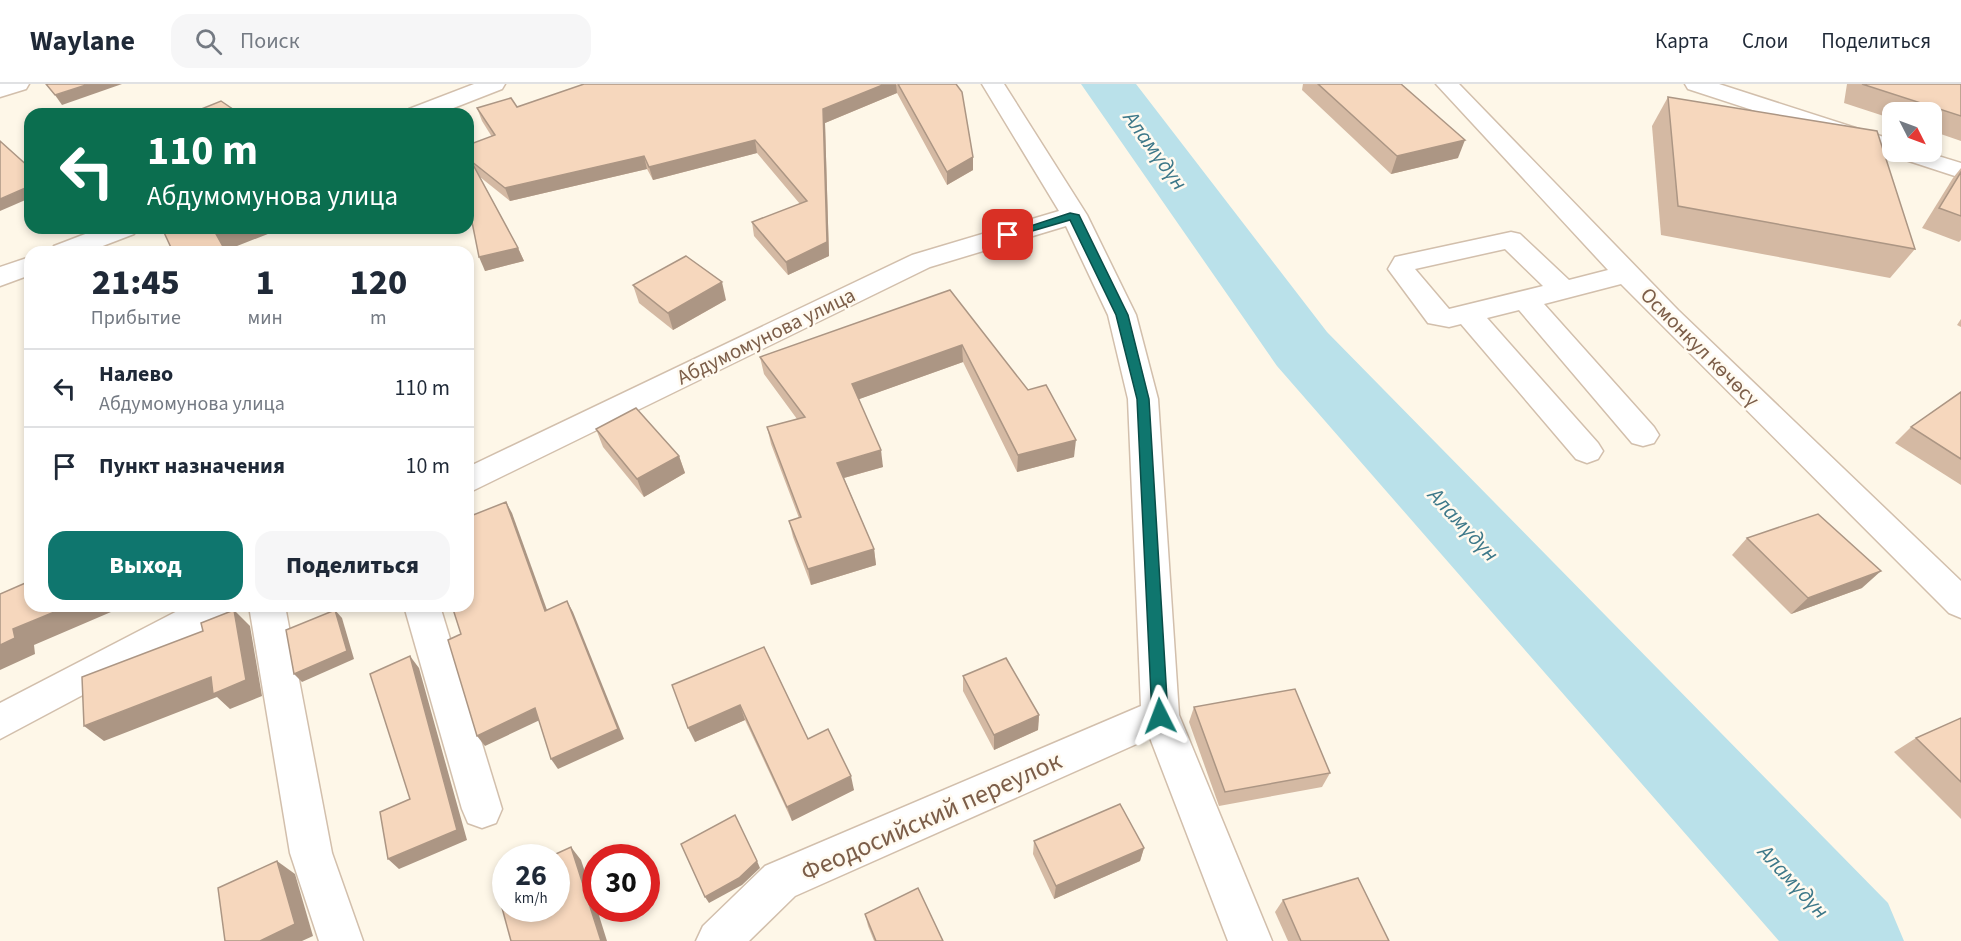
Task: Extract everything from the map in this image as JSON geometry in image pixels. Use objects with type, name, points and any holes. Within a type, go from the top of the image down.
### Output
[{"type":"street","points":[[0,90],[18,84]]},
{"type":"street","points":[[432,108],[494,84]]},
{"type":"street","points":[[993,84],[1074,215],[1122,315],[1143,399],[1160,716],[1250,941]]},
{"type":"street","name":"Осмонкул көчөсү","points":[[1447,84],[1628,274],[1961,603]]},
{"type":"street","points":[[1696,84],[1882,144]]},
{"type":"street","points":[[1933,162],[1961,171]]},
{"type":"street","name":"Абдумомунова улица","points":[[474,478],[921,261],[1074,215]]},
{"type":"street","points":[[78,246],[110,234]]},
{"type":"street","points":[[1563,290],[1511,240],[1404,263],[1401,269],[1438,316],[1449,318],[1467,313],[1563,290],[1628,274]]},
{"type":"street","points":[[0,277],[24,267]]},
{"type":"street","points":[[1525,299],[1643,435]]},
{"type":"street","points":[[1467,313],[1587,451]]},
{"type":"street","points":[[0,722],[208,612]]},
{"type":"street","points":[[268,612],[311,853],[341,941]]},
{"type":"street","points":[[425,612],[482,810]]},
{"type":"street","name":"Феодосийский переулок","points":[[718,941],[780,881],[1160,716]]},
{"type":"building","points":[[46,84],[89,84],[55,95]]},
{"type":"building","points":[[584,84],[885,84],[823,109],[827,242],[786,262],[752,222],[807,201],[755,140],[649,167],[644,156],[505,188],[474,163],[474,143],[495,135],[477,108],[511,98],[517,107]]},
{"type":"building","points":[[898,84],[956,84],[962,92],[973,157],[947,172]]},
{"type":"building","points":[[1318,84],[1401,84],[1465,140],[1397,156]]},
{"type":"building","points":[[1862,84],[1961,84],[1961,116],[1942,110],[1942,102],[1918,102]]},
{"type":"building","points":[[1668,97],[1877,131],[1882,147],[1882,162],[1887,162],[1915,249],[1678,206]]},
{"type":"building","points":[[221,101],[231,108],[204,108]]},
{"type":"building","points":[[0,141],[24,163],[24,189],[0,199]]},
{"type":"building","points":[[474,167],[518,248],[479,257],[474,232]]},
{"type":"building","points":[[1961,172],[1961,216],[1939,208]]},
{"type":"building","points":[[165,234],[216,234],[223,246],[170,246]]},
{"type":"building","points":[[686,256],[722,282],[668,313],[633,285]]},
{"type":"building","points":[[950,290],[1028,390],[1046,385],[1076,440],[1018,455],[962,345],[852,384],[881,450],[837,463],[874,549],[808,569],[789,521],[801,517],[767,427],[805,417],[760,357]]},
{"type":"building","points":[[1961,392],[1961,459],[1911,427]]},
{"type":"building","points":[[636,408],[679,456],[637,479],[596,429]]},
{"type":"building","points":[[506,502],[545,611],[567,601],[618,729],[551,759],[535,708],[477,736],[448,640],[461,634],[454,612],[474,612],[474,515]]},
{"type":"building","points":[[1818,514],[1881,571],[1808,598],[1747,538]]},
{"type":"building","points":[[24,584],[24,612],[54,612],[13,629],[15,638],[0,645],[0,594]]},
{"type":"building","points":[[234,612],[246,680],[213,694],[211,677],[84,726],[82,677],[203,631],[201,623]]},
{"type":"building","points":[[330,612],[336,612],[347,651],[294,674],[286,630]]},
{"type":"building","points":[[764,647],[808,739],[828,729],[851,776],[787,807],[740,705],[688,728],[672,685]]},
{"type":"building","points":[[410,656],[457,830],[388,859],[380,812],[410,799],[370,674]]},
{"type":"building","points":[[1006,658],[1039,715],[994,735],[963,676]]},
{"type":"building","points":[[1295,689],[1330,773],[1225,792],[1194,707]]},
{"type":"building","points":[[1961,718],[1961,782],[1916,738]]},
{"type":"building","points":[[1120,804],[1144,848],[1056,886],[1034,841]]},
{"type":"building","points":[[735,815],[757,861],[739,878],[705,897],[681,844]]},
{"type":"building","points":[[570,847],[582,881],[582,922],[595,922],[601,941],[511,941],[506,922],[570,922]]},
{"type":"building","points":[[277,861],[295,924],[260,941],[225,941],[218,888]]},
{"type":"building","points":[[1358,878],[1389,941],[1301,941],[1283,900]]},
{"type":"building","points":[[918,888],[943,941],[876,941],[865,914]]},
{"type":"waterway","name":"Аламүдүн","points":[[1108,84],[1302,349],[1850,941]]},
{"type":"route","points":[[1008,235],[1074,215],[1122,315],[1143,399],[1160,716]]}]
